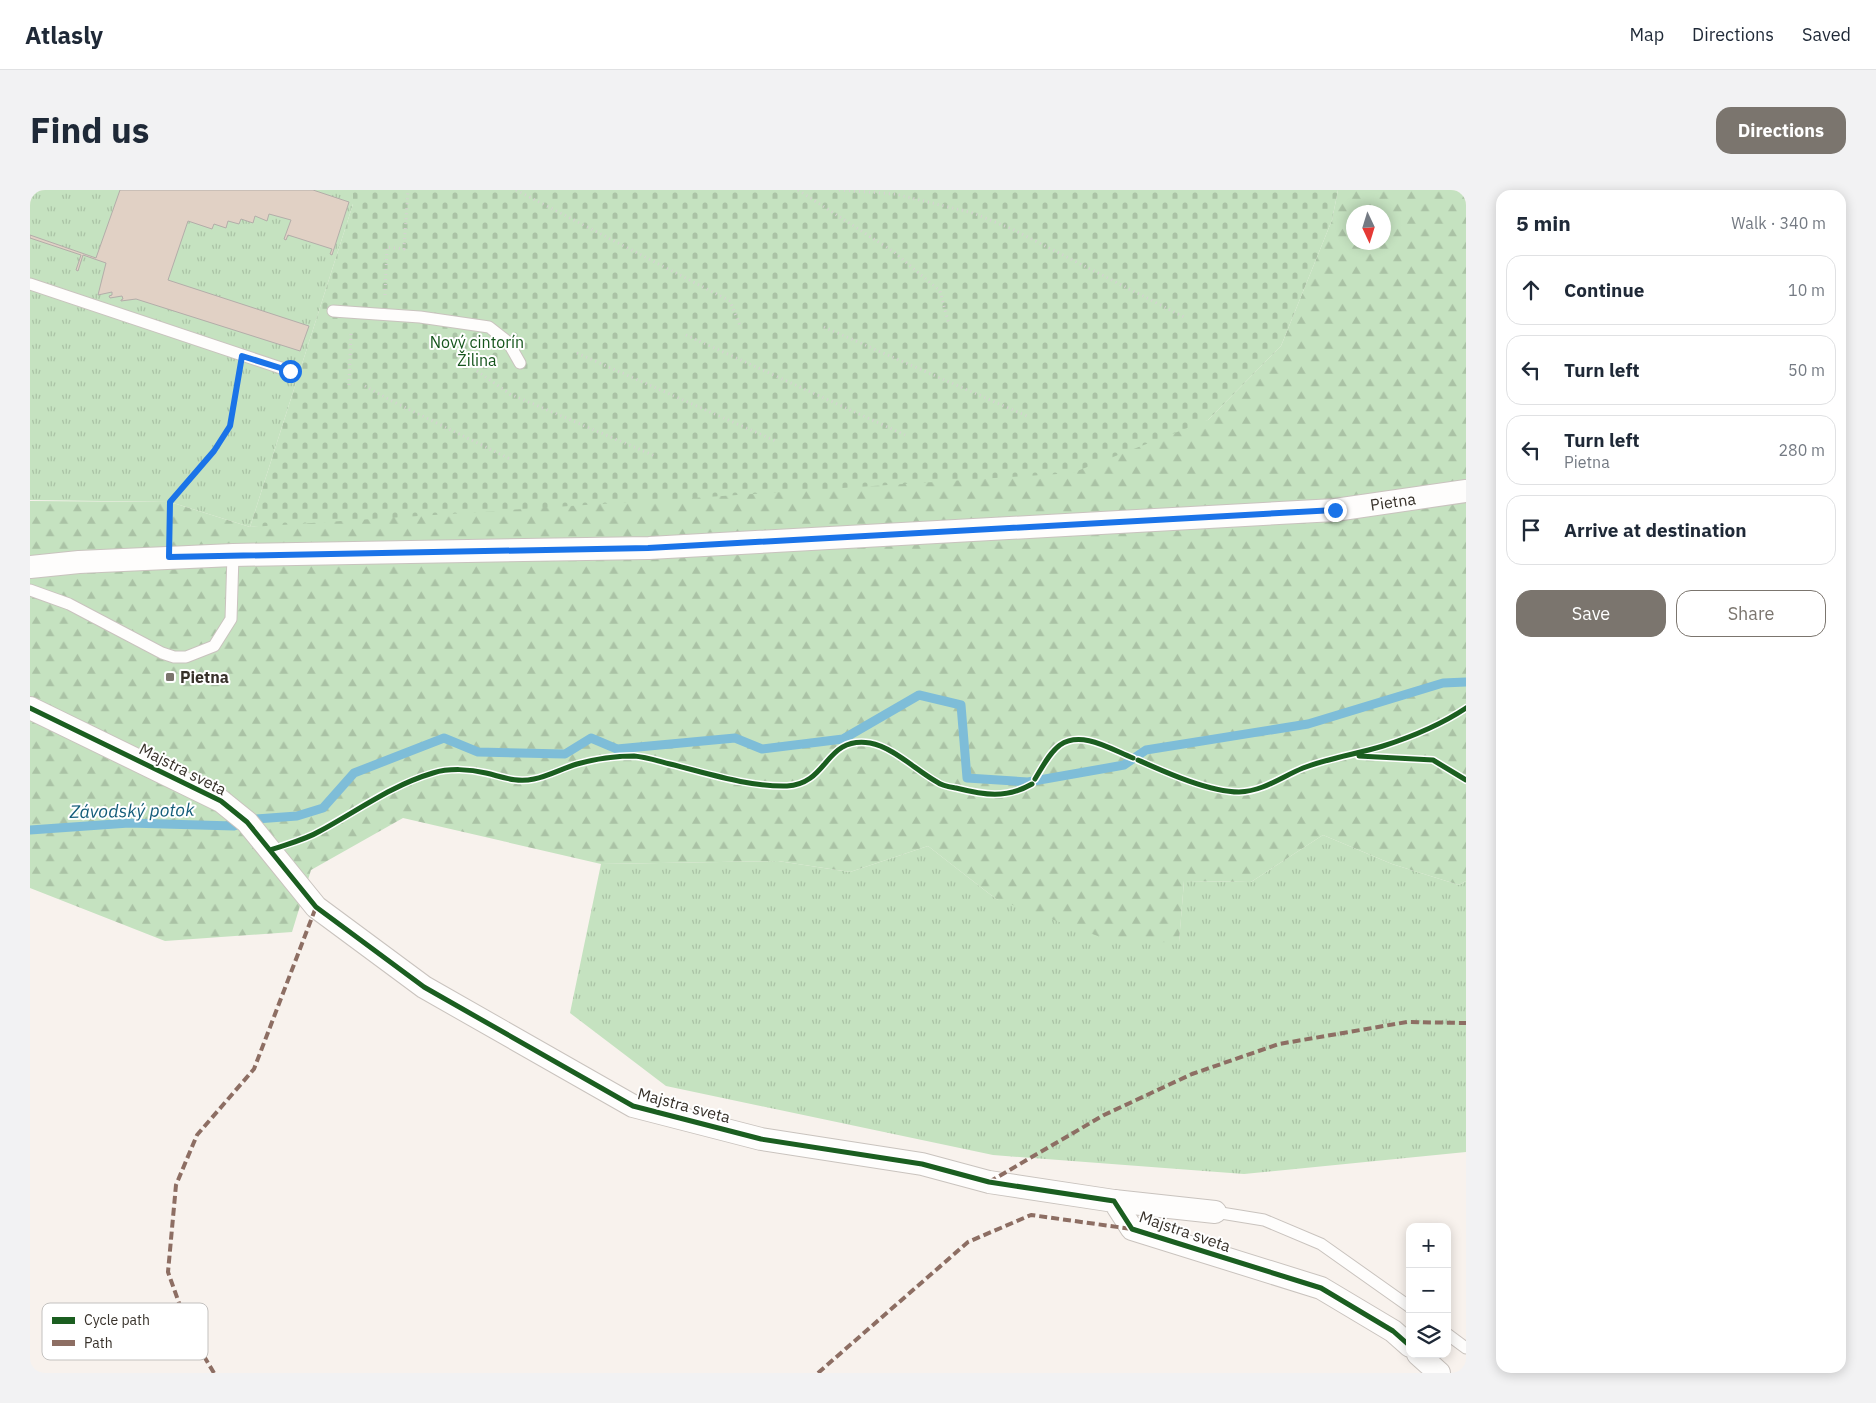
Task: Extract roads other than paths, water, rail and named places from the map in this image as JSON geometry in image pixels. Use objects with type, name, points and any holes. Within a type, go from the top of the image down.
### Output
[{"type":"street","name":"Pietna","points":[[30,566],[233,555],[648,548],[1335,510],[1466,491]]},
{"type":"street","name":"Majstra sveta","points":[[30,708],[221,801],[247,822],[316,907],[424,987],[633,1106],[761,1139],[922,1164],[989,1182],[1114,1201],[1215,1212]]},
{"type":"street","name":"Majstra sveta","points":[[1114,1201],[1132,1229],[1321,1288],[1393,1331],[1406,1342]]},
{"type":"street","points":[[1422,1358],[1439,1373]]},
{"type":"lane","points":[[30,284],[290,371]]},
{"type":"lane","points":[[333,311],[420,317],[489,328],[508,342],[520,363]]},
{"type":"lane","points":[[30,590],[69,604],[162,653],[174,657],[186,657],[214,646],[231,619],[233,555]]},
{"type":"lane","points":[[1215,1212],[1264,1220],[1321,1244],[1406,1304]]},
{"type":"lane","points":[[1451,1337],[1466,1348]]},
{"type":"waterway","name":"Závodský potok","points":[[30,830],[129,823],[234,826],[256,819],[297,816],[323,808],[354,773],[444,738],[478,752],[565,754],[591,738],[617,749],[735,738],[762,749],[843,739],[919,695],[961,705],[967,778],[1028,782],[1124,765],[1146,750],[1308,724],[1443,683],[1466,682]]},
{"type":"place","name":"Pietna","points":[[170,677]]},
{"type":"park label","name":"Nový cintorín Žilina","points":[[477,351]]}]
